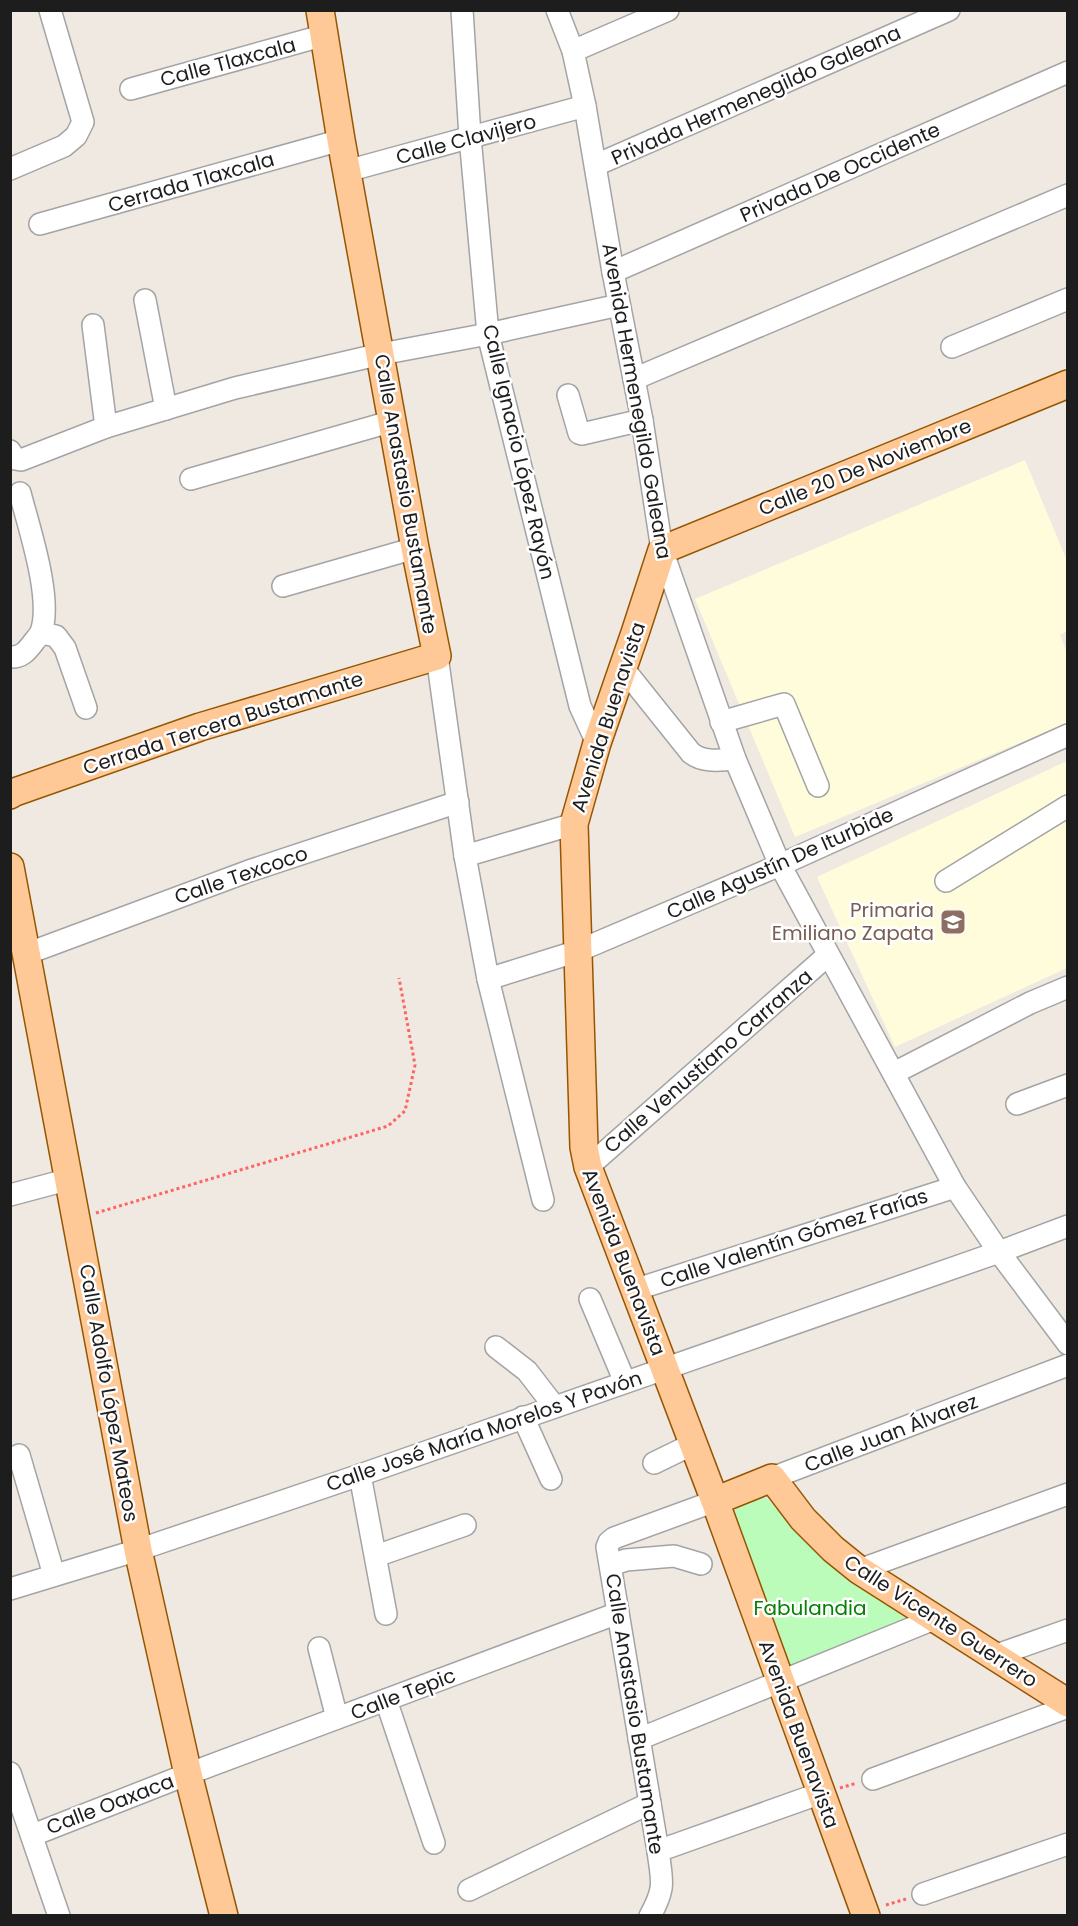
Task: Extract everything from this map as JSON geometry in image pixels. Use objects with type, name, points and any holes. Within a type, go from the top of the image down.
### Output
[{"type":"main road","name":"Calle Anastasio Bustamante","points":[[323,23],[341,140],[414,548],[436,656]]},
{"type":"main road","name":"Calle 20 De Noviembre","points":[[662,550],[1068,384]]},
{"type":"main road","name":"Avenida Buenavista","points":[[662,550],[597,742],[574,824],[584,1147],[588,1167],[715,1501],[821,1793],[861,1914]]},
{"type":"main road","name":"Cerrada Tercera Bustamante","points":[[10,795],[200,727],[436,656]]},
{"type":"main road","name":"Calle Adolfo López Mateos","points":[[10,867],[138,1550],[188,1774],[224,1916]]},
{"type":"main road","name":"Calle Juan Álvarez","points":[[715,1501],[772,1478]]},
{"type":"main road","name":"Calle Vicente Guerrero","points":[[772,1478],[803,1519],[833,1549],[859,1570],[1068,1705]]},
{"type":"street","points":[[10,169],[64,146],[76,136],[83,122],[50,10]]},
{"type":"street","name":"Calle Ignacio López Rayón","points":[[462,10],[470,137],[488,334],[580,706],[597,742]]},
{"type":"street","name":"Avenida Hermenegildo Galeana","points":[[557,10],[573,51],[585,106],[613,272],[642,420],[662,550],[735,759],[780,865],[955,1187],[999,1252],[1068,1344]]},
{"type":"street","points":[[573,51],[668,10]]},
{"type":"street","name":"Privada Hermenegildo Galeana","points":[[596,165],[949,10]]},
{"type":"street","name":"Calle Tlaxcala","points":[[131,89],[323,23]]},
{"type":"street","name":"Privada De Occidente","points":[[613,272],[1068,72]]},
{"type":"street","name":"Calle Clavijero","points":[[347,171],[585,106]]},
{"type":"street","name":"Cerrada Tlaxcala","points":[[40,224],[341,140]]},
{"type":"street","points":[[634,379],[1068,195]]},
{"type":"street","points":[[952,347],[1068,299]]},
{"type":"street","points":[[145,300],[166,408]]},
{"type":"street","points":[[13,455],[21,460],[106,427],[236,388],[381,354],[488,334],[619,305]]},
{"type":"street","points":[[93,325],[106,427]]},
{"type":"street","points":[[568,395],[579,433],[642,420]]},
{"type":"street","points":[[191,479],[393,421]]},
{"type":"street","points":[[10,657],[17,657],[26,652],[41,633],[44,614],[44,597],[20,493]]},
{"type":"street","points":[[283,586],[414,548]]},
{"type":"street","points":[[41,633],[56,636],[65,648],[86,708]]},
{"type":"street","name":"Calle Anastasio Bustamante","points":[[436,656],[465,856],[488,979],[543,1200]]},
{"type":"street","points":[[623,668],[692,753],[707,760],[735,759]]},
{"type":"street","points":[[722,722],[784,704],[818,786]]},
{"type":"street","name":"Calle Agustín De Iturbide","points":[[488,979],[578,951],[780,865],[1068,735]]},
{"type":"street","name":"Calle Texcoco","points":[[26,954],[249,871],[458,802]]},
{"type":"street","points":[[946,881],[1068,806]]},
{"type":"street","points":[[465,856],[574,824]]},
{"type":"street","name":"Calle Venustiano Carranza","points":[[588,1167],[828,955]]},
{"type":"street","points":[[894,1073],[1030,1003],[1068,987]]},
{"type":"street","points":[[1017,1104],[1068,1085]]},
{"type":"street","points":[[10,1195],[70,1179]]},
{"type":"street","name":"Calle Valentín Gómez Farías","points":[[634,1290],[955,1187]]},
{"type":"street","name":"Calle José María Morelos Y Pavón","points":[[10,1589],[138,1550],[360,1475],[1068,1226]]},
{"type":"street","points":[[590,1299],[625,1382]]},
{"type":"street","points":[[496,1347],[527,1371],[555,1406]]},
{"type":"street","name":"Calle Juan Álvarez","points":[[772,1478],[1068,1365]]},
{"type":"street","points":[[523,1417],[550,1479]]},
{"type":"street","points":[[654,1463],[693,1444]]},
{"type":"street","points":[[19,1455],[54,1575]]},
{"type":"street","points":[[360,1475],[386,1614]]},
{"type":"street","points":[[859,1570],[1068,1494]]},
{"type":"street","name":"Calle Anastasio Bustamante","points":[[650,1916],[663,1887],[608,1547],[609,1542],[614,1538],[715,1501]]},
{"type":"street","points":[[376,1556],[465,1525]]},
{"type":"street","points":[[611,1564],[626,1560],[674,1556],[701,1563]]},
{"type":"street","name":"Calle Tepic","points":[[188,1774],[618,1613]]},
{"type":"street","points":[[639,1739],[934,1619]]},
{"type":"street","points":[[994,1656],[1068,1630]]},
{"type":"street","points":[[319,1648],[337,1718]]},
{"type":"street","points":[[386,1700],[434,1843]]},
{"type":"street","points":[[873,1779],[1068,1705]]},
{"type":"street","points":[[10,1773],[33,1834],[59,1916]]},
{"type":"street","name":"Calle Oaxaca","points":[[33,1834],[188,1774]]},
{"type":"street","points":[[658,1851],[821,1793]]},
{"type":"street","points":[[469,1890],[650,1803]]},
{"type":"street","points":[[923,1894],[1068,1844]]},
{"type":"path","points":[[77,1219],[388,1126],[405,1111],[415,1065],[399,978]]},
{"type":"path","points":[[821,1793],[873,1779]]},
{"type":"path","points":[[861,1914],[923,1894]]},
{"type":"shaded area","points":[[1025,460],[1067,561],[1067,631],[1060,635],[1067,653],[1067,723],[795,837],[695,599]]},
{"type":"shaded area","name":"Primaria Emiliano Zapata","points":[[1067,761],[1067,968],[895,1047],[817,877]]},
{"type":"green space","name":"Fabulandia","points":[[758,1490],[806,1538],[914,1619],[783,1669],[720,1505]]},
{"type":"place","name":"Primaria Emiliano Zapata","points":[[953,922]]}]
